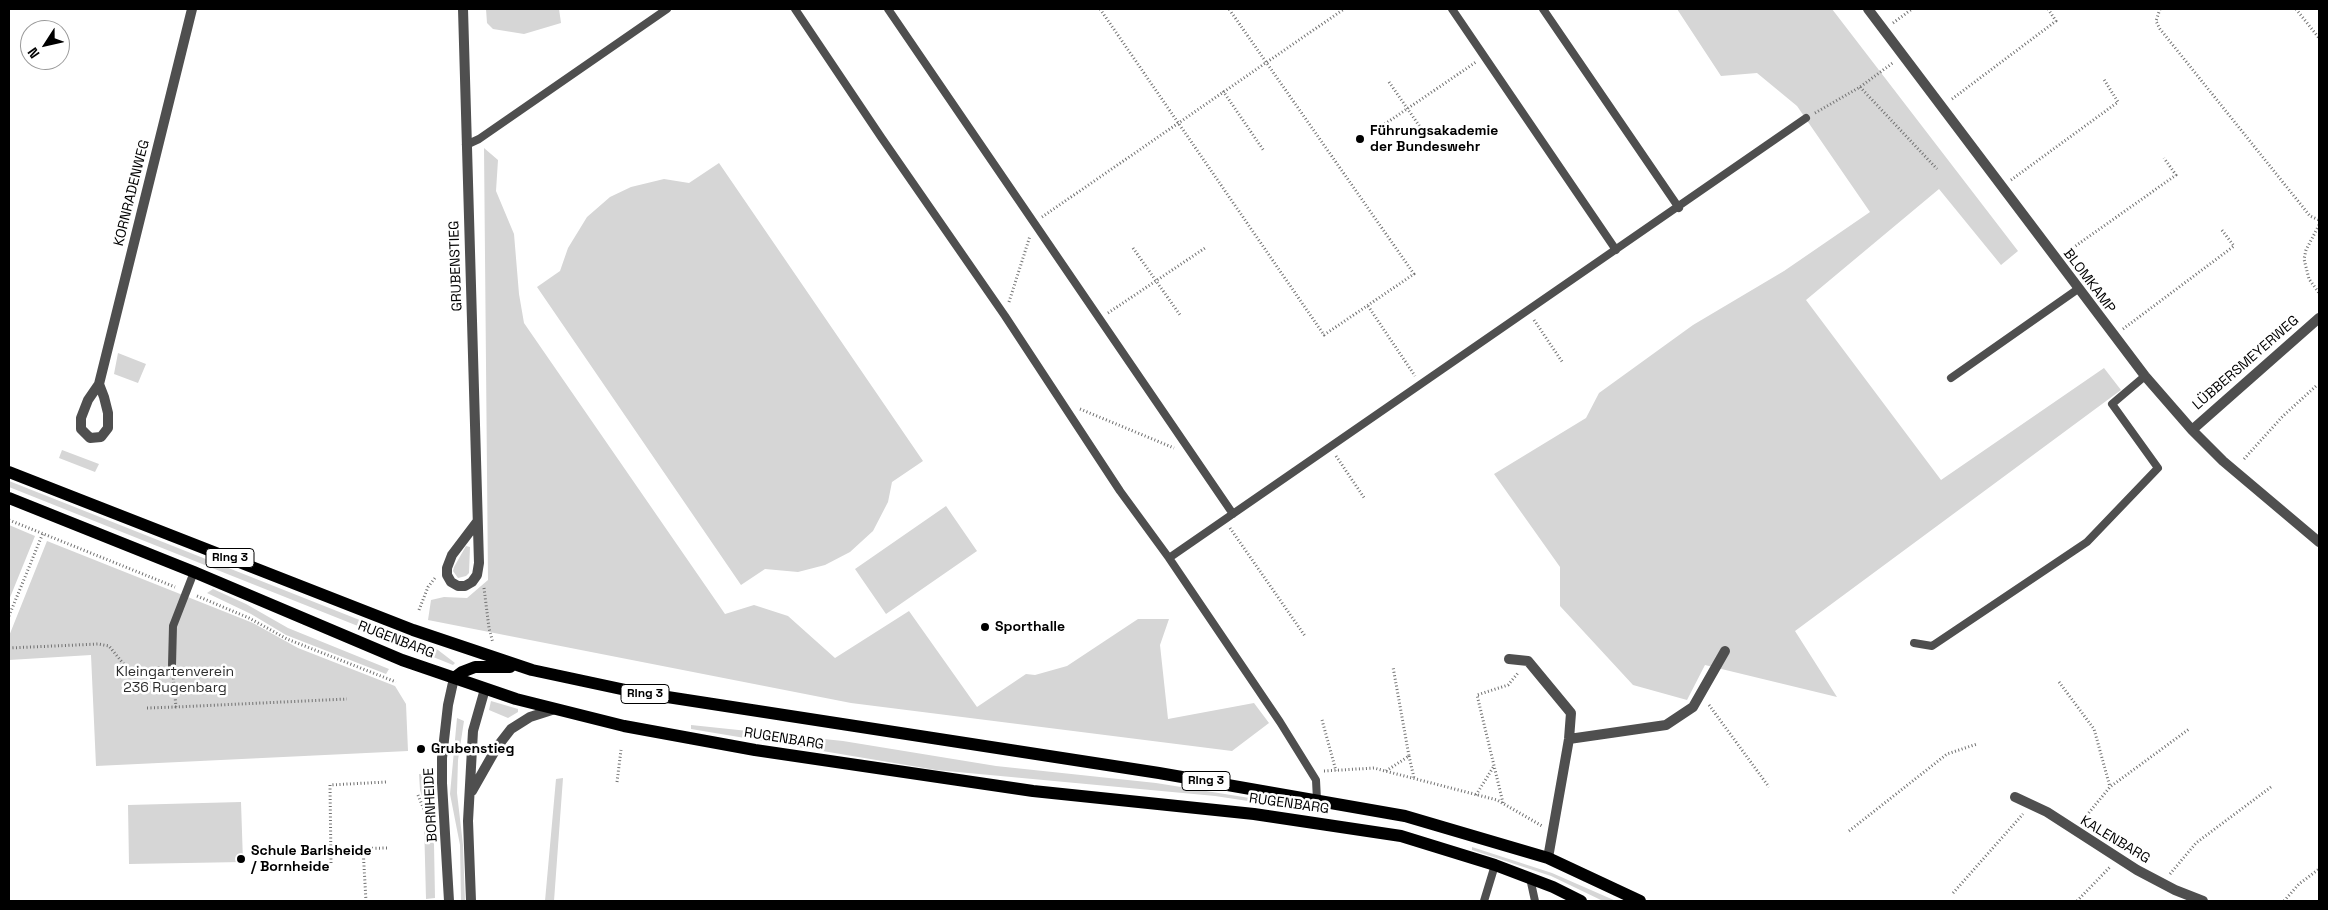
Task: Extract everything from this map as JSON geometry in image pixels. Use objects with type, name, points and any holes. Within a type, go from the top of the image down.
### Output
[{"type":"main road","name":"RUGENBARG","points":[[9,472],[451,644],[532,670],[635,692],[1159,773],[1405,816],[1548,858],[1640,901]]},
{"type":"main road","name":"RUGENBARG","points":[[9,498],[194,572],[402,660],[485,689],[555,709],[624,726],[756,750],[1033,791],[1254,814],[1401,836],[1495,865],[1530,878],[1581,901]]},
{"type":"main road","points":[[451,644],[482,677],[485,689]]},
{"type":"main road","points":[[454,678],[462,672],[475,668],[507,667],[532,670]]},
{"type":"street","name":"KORNRADENWEG","points":[[99,384],[106,405],[108,428],[101,437],[90,438],[84,434],[80,423],[88,400],[99,384],[192,9]]},
{"type":"street","name":"GRUBENSTIEG","points":[[463,9],[479,564]]},
{"type":"street","name":"BLOMKAMP","points":[[1868,9],[2144,376],[2192,430],[2243,480],[2319,542]]},
{"type":"street","name":"LÜBBERSMEYERWEG","points":[[2192,430],[2319,318]]},
{"type":"street","points":[[477,522],[452,555],[447,568],[447,575],[458,586],[465,586],[472,582],[477,575],[479,564]]},
{"type":"street","points":[[1569,739],[1666,725],[1693,707],[1725,651]]},
{"type":"street","points":[[1509,659],[1528,661],[1570,713],[1569,739],[1548,858]]},
{"type":"street","name":"BORNHEIDE","points":[[449,901],[442,758],[448,705],[454,678]]},
{"type":"street","points":[[471,901],[468,821],[473,730],[485,689]]},
{"type":"street","points":[[470,794],[497,747],[512,729],[530,717],[555,709]]},
{"type":"street","name":"KALENBARG","points":[[2015,797],[2030,806],[2047,812],[2137,870],[2175,890],[2203,901]]},
{"type":"lane","points":[[466,146],[479,139],[667,9]]},
{"type":"lane","points":[[795,9],[880,137],[1005,316],[1120,491],[1169,558],[1316,780],[1317,800]]},
{"type":"lane","points":[[888,9],[1233,514]]},
{"type":"lane","points":[[1452,9],[1616,250]]},
{"type":"lane","points":[[1543,9],[1679,208]]},
{"type":"lane","points":[[1169,558],[1679,208],[1806,118]]},
{"type":"lane","points":[[1951,378],[2078,289]]},
{"type":"lane","points":[[1914,644],[1932,646],[2087,542],[2158,468],[2112,404],[2144,376]]},
{"type":"lane","points":[[172,665],[173,626],[194,572]]},
{"type":"lane","points":[[1484,901],[1495,865]]},
{"type":"lane","points":[[1530,878],[1535,901]]},
{"type":"path","points":[[1100,9],[1324,336],[1414,274],[1229,9]]},
{"type":"path","points":[[1005,316],[1035,222],[1344,9]]},
{"type":"path","points":[[1884,30],[1912,9]]},
{"type":"path","points":[[1942,107],[2056,21],[2048,9]]},
{"type":"path","points":[[2160,9],[2156,21],[2160,29],[2310,216],[2319,220]]},
{"type":"path","points":[[2296,9],[2319,38]]},
{"type":"path","points":[[1376,130],[1484,56]]},
{"type":"path","points":[[1806,118],[1860,87],[1902,56]]},
{"type":"path","points":[[2002,187],[2118,102],[2103,78]]},
{"type":"path","points":[[1389,82],[1427,137]]},
{"type":"path","points":[[1860,87],[1937,169]]},
{"type":"path","points":[[1223,92],[1264,151]]},
{"type":"path","points":[[2056,260],[2176,175],[2164,158]]},
{"type":"path","points":[[2319,225],[2306,250],[2304,260],[2309,279],[2319,293]]},
{"type":"path","points":[[2114,336],[2234,246],[2221,229]]},
{"type":"path","points":[[1133,248],[1180,315]]},
{"type":"path","points":[[1100,318],[1205,248]]},
{"type":"path","points":[[1368,306],[1421,384]]},
{"type":"path","points":[[1527,311],[1563,363]]},
{"type":"path","points":[[2244,459],[2283,416],[2316,386]]},
{"type":"path","points":[[1075,407],[1195,457]]},
{"type":"path","points":[[1330,447],[1365,499]]},
{"type":"path","points":[[9,520],[187,591],[250,618],[287,639],[396,682]]},
{"type":"path","points":[[1224,520],[1305,636]]},
{"type":"path","points":[[9,616],[43,533]]},
{"type":"path","points":[[479,564],[493,643]]},
{"type":"path","points":[[419,610],[428,587]]},
{"type":"path","points":[[9,648],[98,644],[109,646],[126,667],[146,676],[161,667],[172,665],[176,707]]},
{"type":"path","points":[[1503,803],[1477,695],[1508,685],[1528,661]]},
{"type":"path","points":[[1393,667],[1414,778]]},
{"type":"path","points":[[2060,682],[2094,729],[2110,787]]},
{"type":"path","points":[[1701,694],[1769,787]]},
{"type":"path","points":[[147,708],[347,699]]},
{"type":"path","points":[[1322,720],[1336,771]]},
{"type":"path","points":[[2079,824],[2110,787],[2189,728]]},
{"type":"path","points":[[1849,831],[1947,754],[1977,744]]},
{"type":"path","points":[[617,782],[621,750]]},
{"type":"path","points":[[1385,771],[1409,756]]},
{"type":"path","points":[[1476,795],[1494,766]]},
{"type":"path","points":[[1316,780],[1321,772],[1374,768],[1503,803],[1553,832]]},
{"type":"path","points":[[331,863],[330,785],[386,782]]},
{"type":"path","points":[[2168,876],[2196,843],[2271,787]]},
{"type":"path","points":[[1953,892],[2030,806]]},
{"type":"path","points":[[363,848],[366,901]]},
{"type":"path","points":[[330,849],[389,848]]},
{"type":"path","points":[[2077,901],[2110,867]]},
{"type":"path","points":[[2284,901],[2299,884],[2319,869]]},
{"type":"green space","points":[[486,9],[559,9],[561,23],[524,34],[493,29],[487,23]]},
{"type":"green space","points":[[1677,9],[1832,9],[2018,251],[2001,265],[1939,189],[1806,300],[1941,480],[2104,368],[2121,390],[1795,631],[1837,697],[1705,665],[1687,700],[1633,685],[1560,606],[1560,567],[1494,474],[1586,418],[1599,393],[1693,325],[1784,271],[1870,212],[1797,106],[1757,73],[1721,76]]},
{"type":"green space","points":[[484,148],[498,160],[496,191],[514,234],[519,294],[524,323],[725,614],[754,605],[788,616],[835,658],[909,611],[977,707],[1026,674],[1035,675],[1067,666],[1138,619],[1169,619],[1160,645],[1168,719],[1254,703],[1269,723],[1232,751],[851,703],[428,620],[431,600],[444,597],[467,598],[488,580]]},
{"type":"green space","points":[[719,163],[923,461],[892,482],[888,502],[873,531],[850,552],[825,565],[798,572],[765,569],[741,585],[537,287],[560,271],[568,248],[587,217],[610,197],[631,187],[664,179],[689,183]]},
{"type":"green space","points":[[118,353],[146,364],[138,383],[114,374]]},
{"type":"green space","points":[[62,450],[99,464],[95,472],[59,458]]},
{"type":"green space","points":[[9,481],[400,636],[398,642],[9,487]]},
{"type":"green space","points":[[946,506],[977,551],[886,614],[855,569]]},
{"type":"green space","points":[[9,525],[35,536],[9,600]]},
{"type":"green space","name":"Kleingartenverein 236 Rugenbarg","points":[[47,541],[253,623],[298,648],[395,686],[406,704],[408,751],[96,766],[91,655],[9,660],[9,636]]},
{"type":"green space","points":[[466,546],[470,547],[469,573],[458,578],[453,571],[454,567]]},
{"type":"green space","points":[[213,589],[246,604],[288,628],[389,669],[386,674],[286,635],[251,614],[207,593]]},
{"type":"green space","points":[[414,640],[438,650],[455,663],[453,665],[411,648]]},
{"type":"green space","points":[[491,701],[518,709],[518,712],[508,718],[489,710]]},
{"type":"green space","points":[[457,718],[464,721],[458,760],[457,793],[463,845],[465,901],[461,901],[460,845],[450,794]]},
{"type":"green space","points":[[691,725],[843,741],[996,766],[1156,783],[1281,803],[1281,806],[1215,796],[936,770],[691,729]]},
{"type":"green space","points":[[419,774],[430,775],[431,796],[437,826],[434,826],[426,808],[420,790]]},
{"type":"green space","points":[[563,778],[554,901],[545,901],[556,779]]},
{"type":"green space","points":[[241,802],[243,862],[129,864],[128,805]]},
{"type":"green space","points":[[424,821],[434,844],[435,898],[426,899]]},
{"type":"green space","points":[[1472,847],[1552,873],[1616,901],[1603,901],[1551,876],[1472,850]]},
{"type":"place","name":"Führungsakademie der Bundeswehr","points":[[1360,139]]},
{"type":"place","name":"Sporthalle","points":[[985,627]]},
{"type":"place","name":"Grubenstieg","points":[[421,749]]},
{"type":"place","name":"Schule Barlsheide / Bornheide","points":[[241,859]]}]
